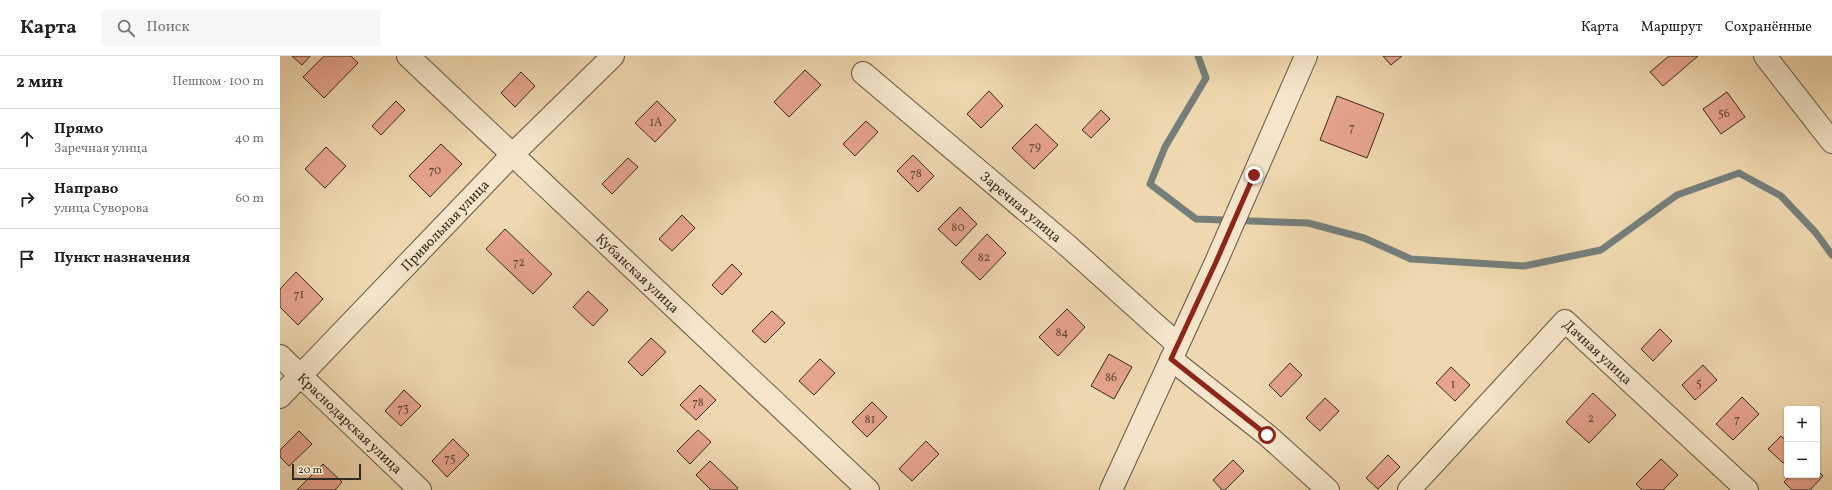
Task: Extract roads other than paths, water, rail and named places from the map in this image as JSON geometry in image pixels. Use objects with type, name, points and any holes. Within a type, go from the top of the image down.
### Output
[{"type":"street","name":"Кубанская улица","points":[[408,56],[868,490]]},
{"type":"street","name":"Привольная улица","points":[[280,397],[512,154],[613,56]]},
{"type":"street","points":[[1111,490],[1216,262],[1306,56]]},
{"type":"street","points":[[1765,56],[1832,142]]},
{"type":"street","name":"Заречная улица","points":[[864,73],[1069,247],[1174,352],[1328,490]]},
{"type":"street","name":"Дачная улица","points":[[1409,490],[1565,322],[1747,490]]},
{"type":"street","name":"Краснодарская улица","points":[[280,356],[420,490]]},
{"type":"waterway","points":[[1198,56],[1206,78],[1165,147],[1150,184],[1196,219],[1308,223],[1364,238],[1411,259],[1524,266],[1601,250],[1677,195],[1739,173],[1781,196],[1816,233],[1832,255]]}]
